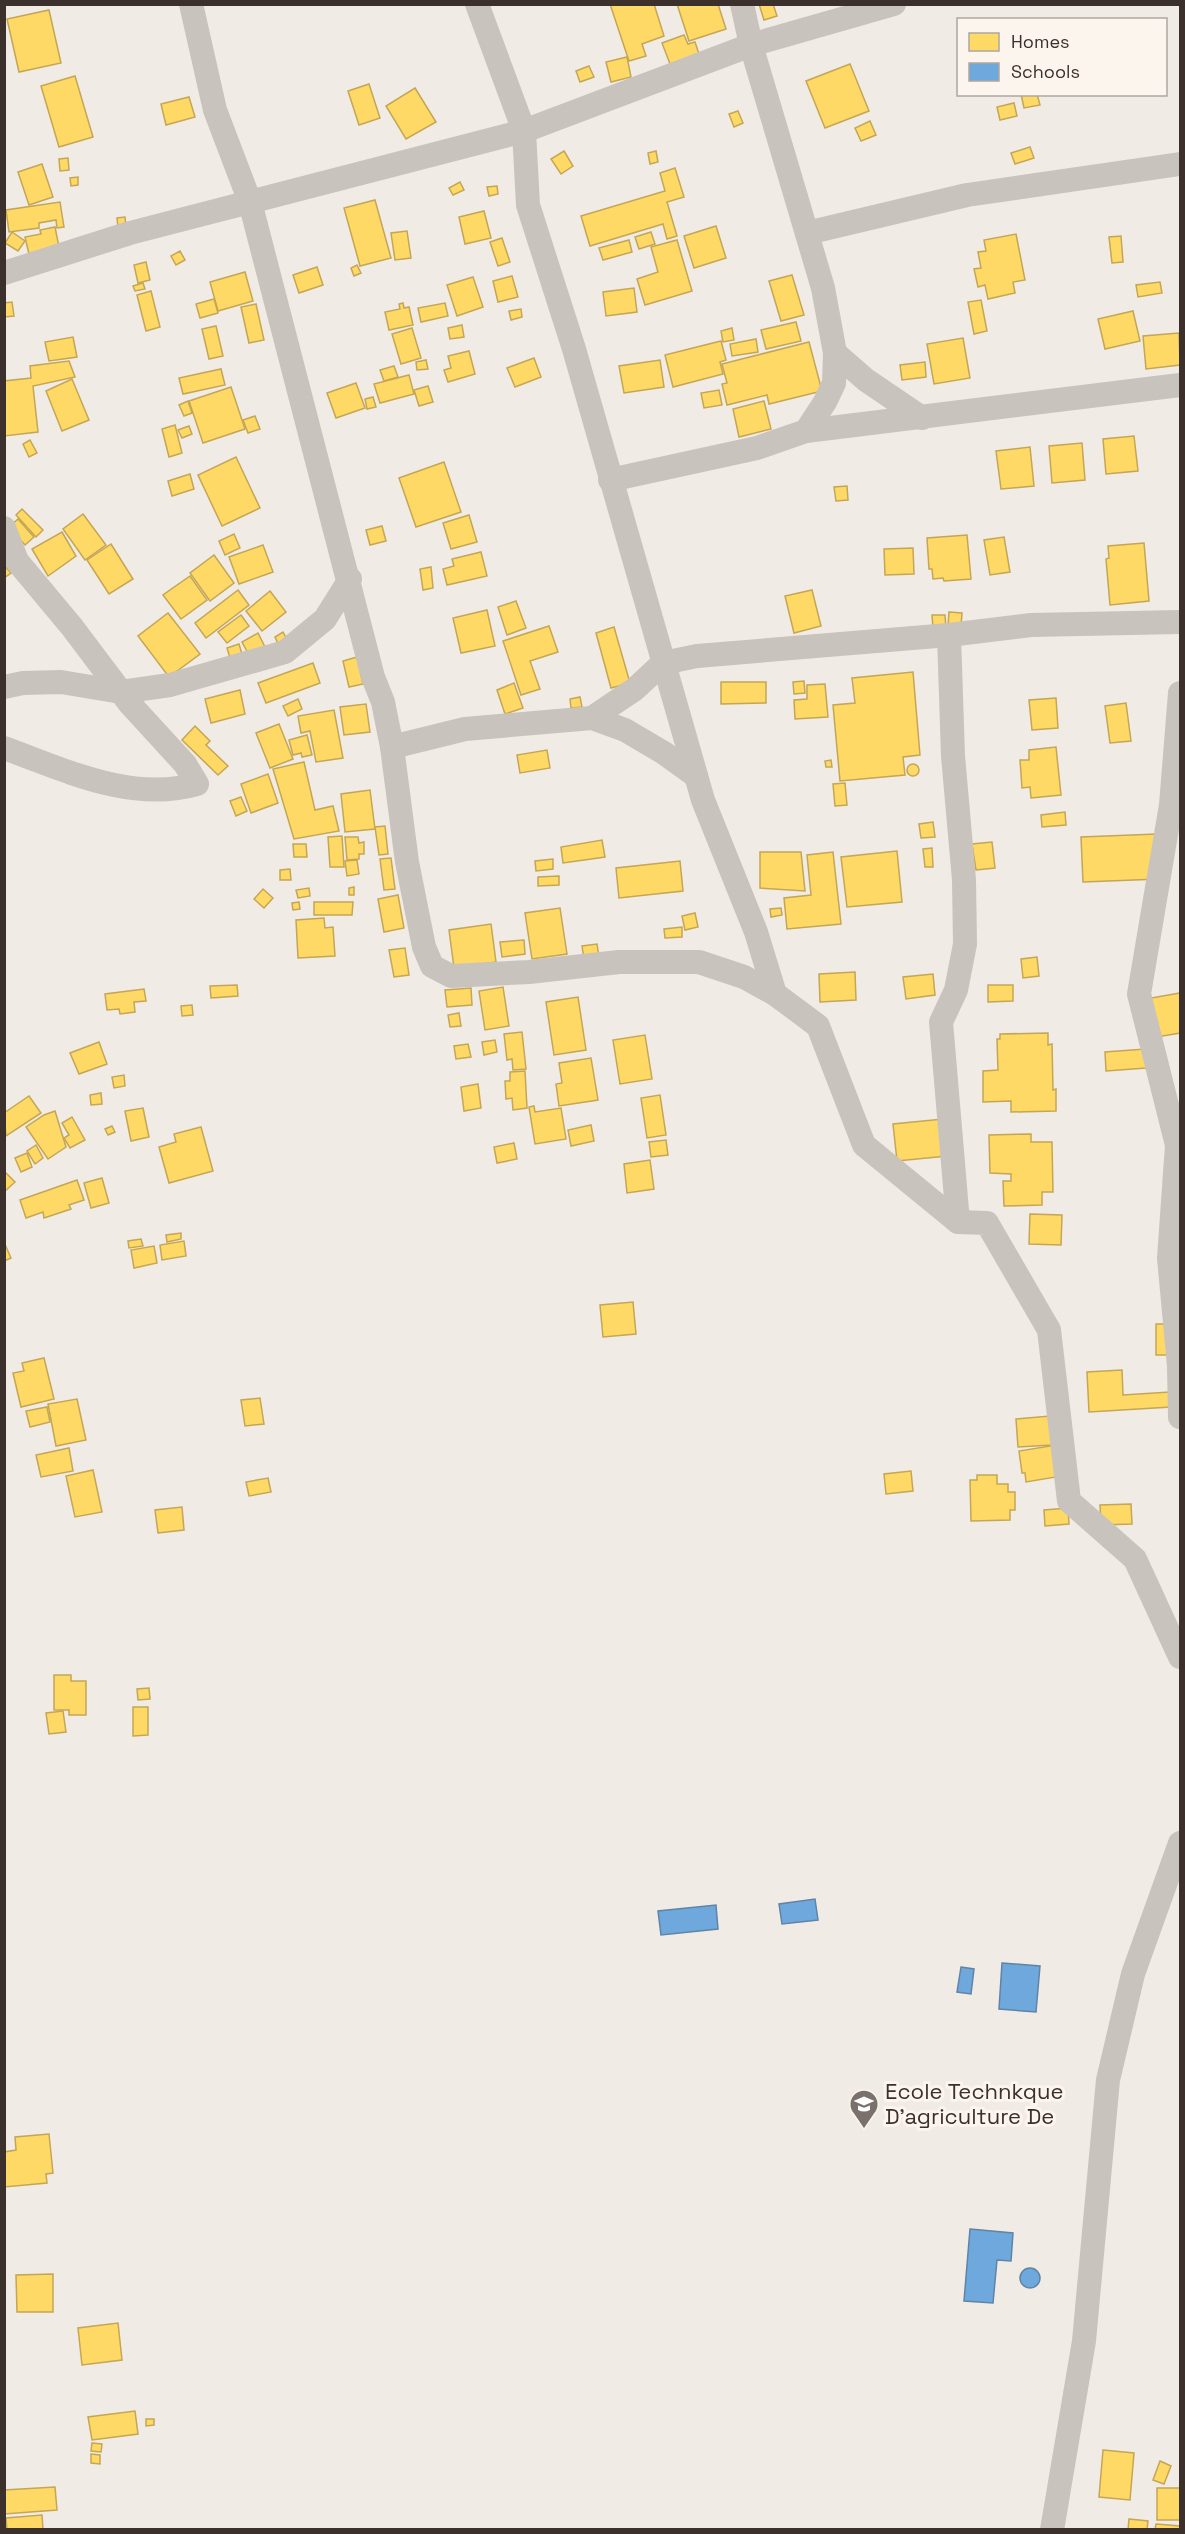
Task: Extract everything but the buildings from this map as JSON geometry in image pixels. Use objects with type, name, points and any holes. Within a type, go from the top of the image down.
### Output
[{"type":"street","points":[[191,4],[215,111],[250,202],[270,285],[350,579],[373,677],[383,702],[392,747],[407,862],[424,947],[432,966],[451,976],[529,972],[620,962],[699,962],[744,977],[775,994],[818,1026],[864,1145],[958,1222],[987,1223],[1049,1330],[1069,1501],[1134,1559],[1180,1657]]},
{"type":"street","points":[[477,4],[524,130],[528,205],[574,349],[703,800],[756,932],[775,994]]},
{"type":"street","points":[[742,4],[751,45],[823,288],[835,353],[834,383],[825,402],[806,430]]},
{"type":"street","points":[[4,273],[130,233],[524,130],[751,45],[894,4]]},
{"type":"street","points":[[807,233],[967,195],[1180,164]]},
{"type":"street","points":[[835,353],[866,380],[922,418]]},
{"type":"street","points":[[610,480],[757,448],[806,430],[1180,386]]},
{"type":"street","points":[[4,528],[17,561],[72,627],[121,692],[185,764],[197,784],[177,790],[122,788],[4,748]]},
{"type":"street","points":[[4,687],[23,683],[61,682],[121,692],[170,685],[285,652],[325,619],[350,579]]},
{"type":"street","points":[[592,718],[635,689],[663,663],[697,656],[949,635],[1030,625],[1180,622]]},
{"type":"street","points":[[949,635],[953,756],[963,880],[965,944],[956,990],[941,1022],[958,1222]]},
{"type":"street","points":[[1180,693],[1171,806],[1139,994],[1177,1145],[1169,1258],[1179,1366],[1180,1417]]},
{"type":"street","points":[[392,747],[465,729],[592,718],[626,730],[696,776]]},
{"type":"street","points":[[1052,2529],[1084,2342],[1108,2080],[1133,1974],[1180,1844]]},
{"type":"place","name":"Ecole Technkque D'agriculture De","points":[[864,2130]]}]
